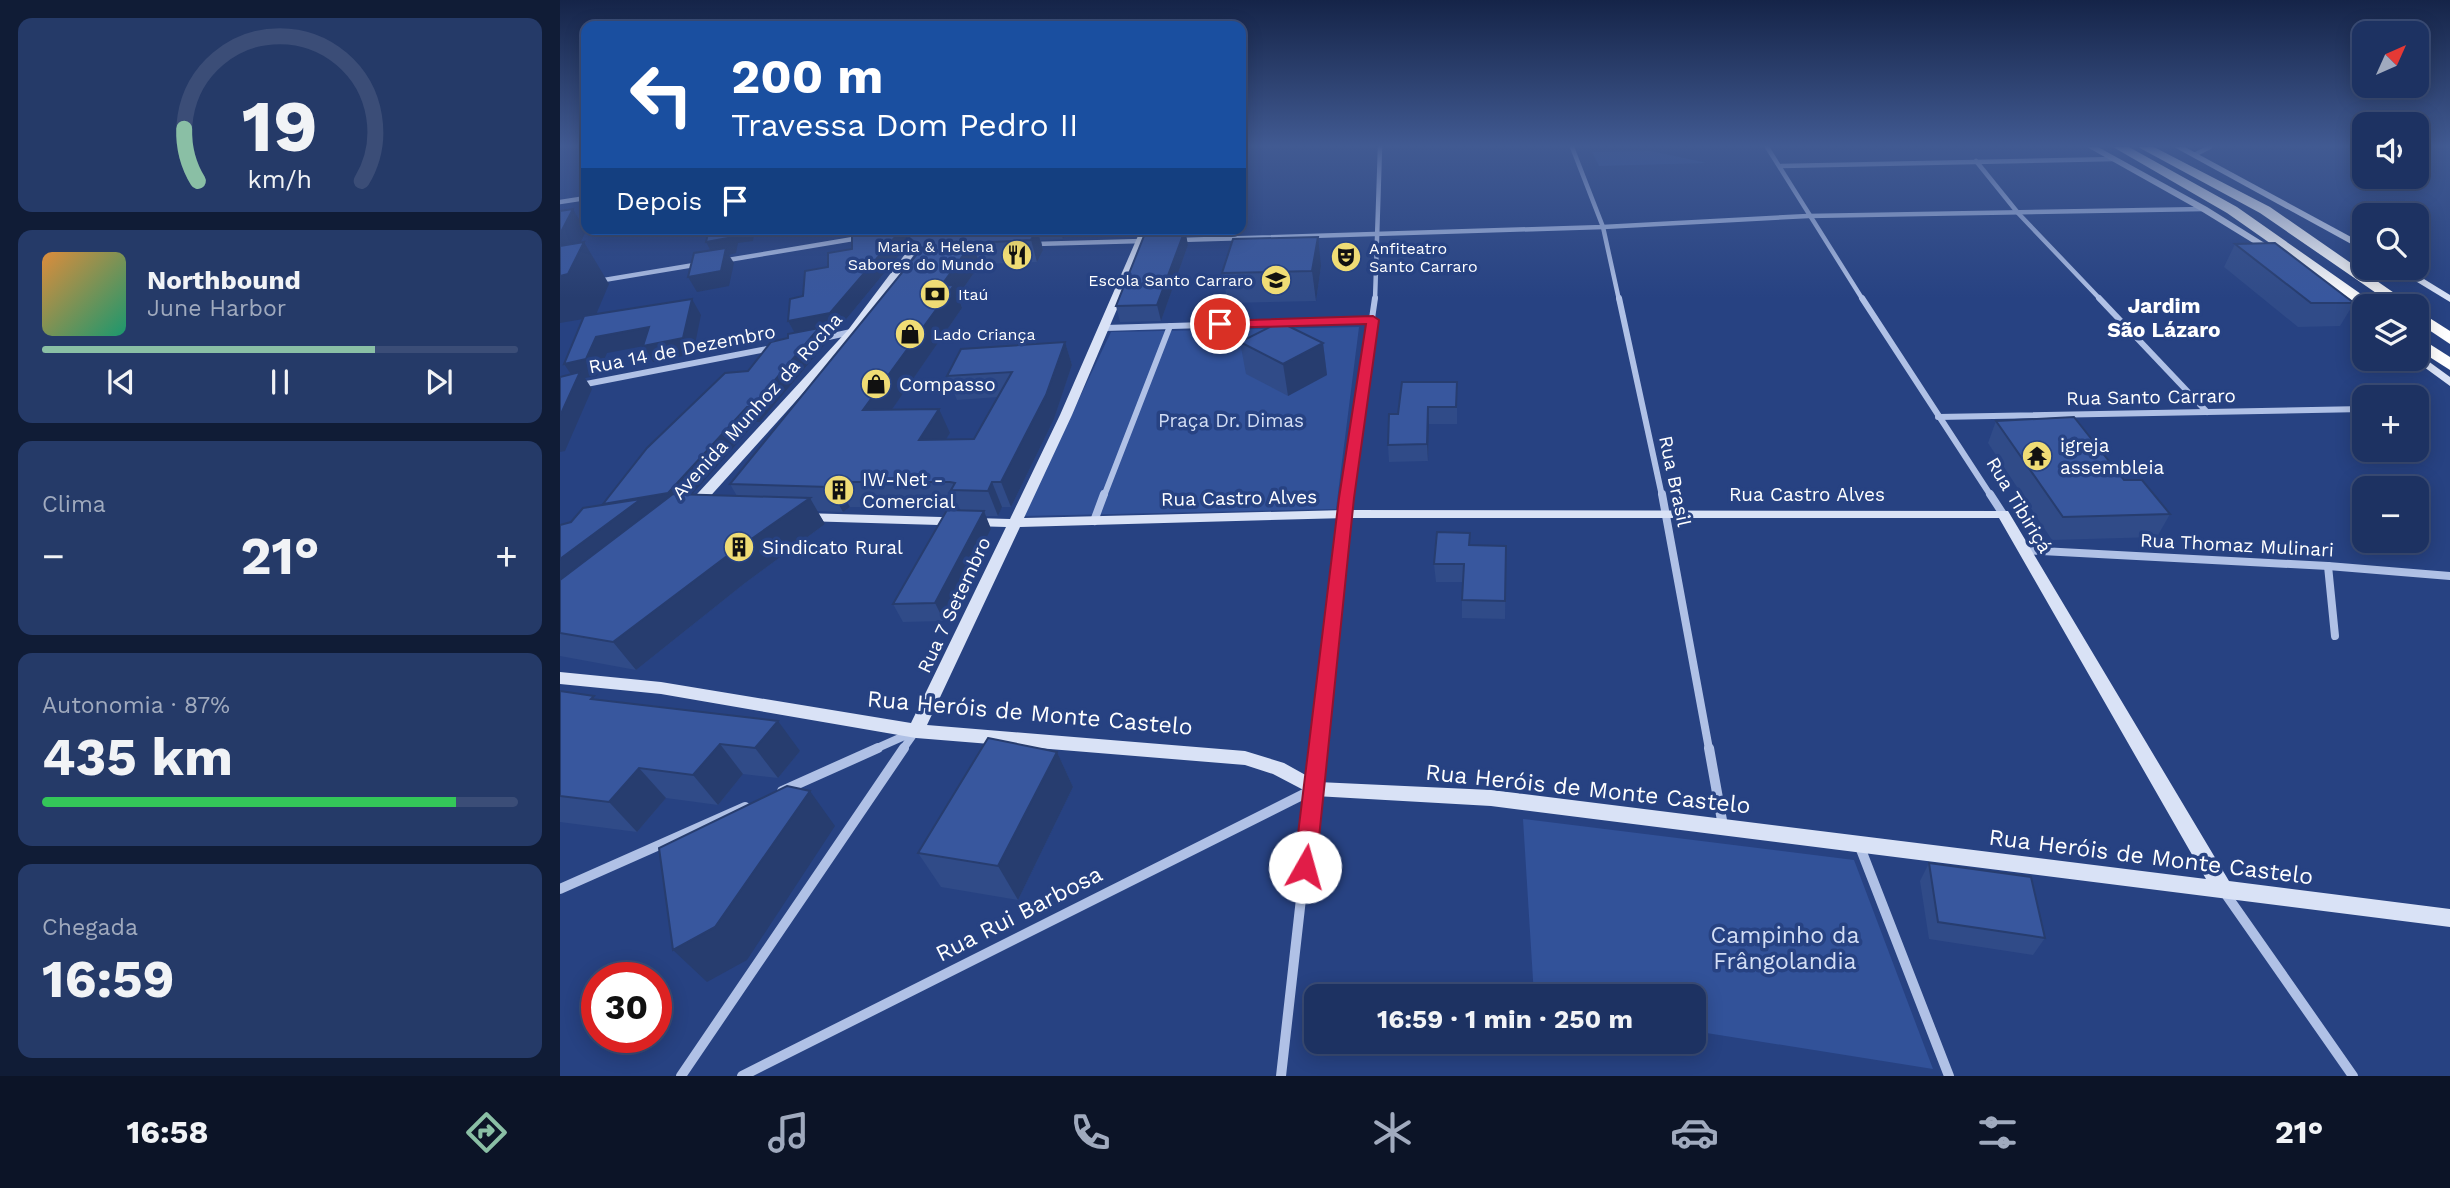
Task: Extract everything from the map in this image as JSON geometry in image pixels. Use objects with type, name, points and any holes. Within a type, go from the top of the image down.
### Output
[{"type":"highway","points":[[2206,197],[2232,210],[2353,294]]},
{"type":"highway","points":[[2240,197],[2265,210],[2387,294]]},
{"type":"highway","points":[[2429,323],[2450,339]]},
{"type":"highway","points":[[2429,350],[2450,365]]},
{"type":"main road","points":[[2185,197],[2352,307]]},
{"type":"main road","points":[[2271,197],[2352,241]]},
{"type":"main road","name":"Avenida Munhoz da Rocha","points":[[688,517],[852,332],[925,235]]},
{"type":"main road","name":"Rua 7 Setembro","points":[[916,731],[981,598],[1012,523],[1147,237]]},
{"type":"main road","points":[[2422,280],[2444,291],[2450,299]]},
{"type":"main road","points":[[2429,366],[2450,383]]},
{"type":"main road","name":"Rua Castro Alves","points":[[782,517],[1012,523],[1346,514],[2003,514]]},
{"type":"main road","name":"Rua Tibiriçá","points":[[2003,514],[2224,891]]},
{"type":"main road","name":"Rua Heróis de Monte Castelo","points":[[560,678],[661,688],[916,731],[1245,758],[1279,768],[1315,789],[1491,798],[2450,918]]},
{"type":"street","points":[[1281,1076],[1346,514],[1373,320],[1379,197]]},
{"type":"street","name":"Rua Brasil","points":[[1591,197],[1603,227],[1666,513],[1723,827]]},
{"type":"street","name":"Rua Tibiriçá","points":[[1798,197],[2003,514]]},
{"type":"street","points":[[2005,197],[2207,412]]},
{"type":"street","points":[[560,202],[581,199]]},
{"type":"street","points":[[1169,240],[1603,227],[1808,216],[2204,209]]},
{"type":"street","points":[[1025,244],[1147,237]]},
{"type":"street","points":[[587,282],[860,238]]},
{"type":"street","points":[[916,249],[927,249]]},
{"type":"street","points":[[1105,328],[1373,320]]},
{"type":"street","points":[[1094,521],[1170,326]]},
{"type":"street","points":[[812,340],[852,332]]},
{"type":"street","name":"Rua 14 de Dezembro","points":[[573,387],[786,345]]},
{"type":"street","name":"Rua Santo Carraro","points":[[1938,416],[2352,409]]},
{"type":"street","name":"Rua Thomaz Mulinari","points":[[2022,550],[2328,566],[2450,576]]},
{"type":"street","points":[[2328,566],[2335,636]]},
{"type":"street","points":[[776,793],[916,731]]},
{"type":"street","name":"Rua 7 Setembro","points":[[681,1076],[916,731]]},
{"type":"street","name":"Rua Rui Barbosa","points":[[743,1076],[1315,789]]},
{"type":"street","points":[[560,889],[751,804]]},
{"type":"street","points":[[1860,846],[1949,1076]]},
{"type":"street","points":[[2224,891],[2353,1076]]},
{"type":"green space","name":"Praça Dr. Dimas","points":[[1359,327],[1336,509],[1023,516],[1111,332]]},
{"type":"green space","name":"Campinho da Frângolandia","points":[[1523,819],[1854,860],[1933,1069],[1706,1033],[1706,984],[1533,984]]},
{"type":"building","points":[[573,209],[560,234],[560,211]]},
{"type":"building","points":[[708,235],[729,235],[728,238],[706,242]]},
{"type":"building","points":[[852,235],[897,235],[830,313],[788,321],[790,299],[803,296],[805,271],[828,267],[828,253],[852,249]]},
{"type":"building","points":[[1034,235],[1031,240],[972,243],[941,286],[954,285],[863,410],[939,409],[919,440],[974,439],[1012,372],[947,376],[961,349],[1065,342],[1046,395],[1001,482],[992,482],[988,491],[951,490],[955,483],[950,482],[836,482],[829,487],[730,484],[922,248],[907,236]]},
{"type":"building","points":[[1144,235],[1183,235],[1157,305],[1116,306]]},
{"type":"building","points":[[1318,237],[1312,271],[1222,273],[1233,239]]},
{"type":"building","points":[[584,242],[568,274],[560,276],[560,246]]},
{"type":"building","points":[[2275,243],[2352,303],[2311,303],[2235,244]]},
{"type":"building","points":[[726,248],[721,271],[688,277],[694,253]]},
{"type":"building","points":[[692,299],[683,338],[643,346],[649,327],[596,337],[586,359],[564,364],[584,316]]},
{"type":"building","points":[[1280,322],[1323,343],[1283,364],[1240,342]]},
{"type":"building","points":[[819,328],[752,407],[747,407],[668,493],[603,504],[647,448],[725,373],[748,371],[771,342],[788,338],[788,334]]},
{"type":"building","points":[[580,372],[560,416],[560,377]]},
{"type":"building","points":[[1402,382],[1457,382],[1456,407],[1428,407],[1427,444],[1388,445],[1389,414],[1398,414]]},
{"type":"building","points":[[2074,417],[2124,480],[2142,480],[2170,514],[2063,517],[1996,421]]},
{"type":"building","points":[[673,494],[810,498],[727,556],[613,642],[560,633],[560,580]]},
{"type":"building","points":[[641,499],[560,559],[560,525],[571,522],[583,508]]},
{"type":"building","points":[[947,510],[984,511],[935,603],[893,604]]},
{"type":"building","points":[[1437,532],[1470,533],[1469,545],[1506,546],[1505,601],[1462,600],[1464,564],[1434,564]]},
{"type":"building","points":[[560,691],[594,696],[591,699],[778,721],[755,748],[720,744],[693,775],[639,768],[609,802],[560,796]]},
{"type":"building","points":[[988,738],[1057,752],[998,866],[918,853]]},
{"type":"building","points":[[787,786],[810,791],[715,927],[673,950],[659,848]]},
{"type":"building","points":[[1929,863],[2031,877],[2045,938],[1938,922]]},
{"type":"place","name":"Maria & Helena Sabores do Mundo","points":[[1017,255]]},
{"type":"place","name":"Anfiteatro Santo Carraro","points":[[1346,257]]},
{"type":"place","name":"Escola Santo Carraro","points":[[1276,280]]},
{"type":"place","name":"Itaú","points":[[935,294]]},
{"type":"place","name":"Lado Criança","points":[[910,334]]},
{"type":"place","name":"Compasso","points":[[876,384]]},
{"type":"place","name":"igreja assembleia","points":[[2037,456]]},
{"type":"place","name":"IW-Net - Comercial","points":[[839,490]]},
{"type":"place","name":"Sindicato Rural","points":[[739,547]]},
{"type":"district","name":"Jardim São Lázaro","points":[[2164,317]]},
{"type":"route","points":[[1220,324],[1373,320],[1346,498],[1305,867]]}]
